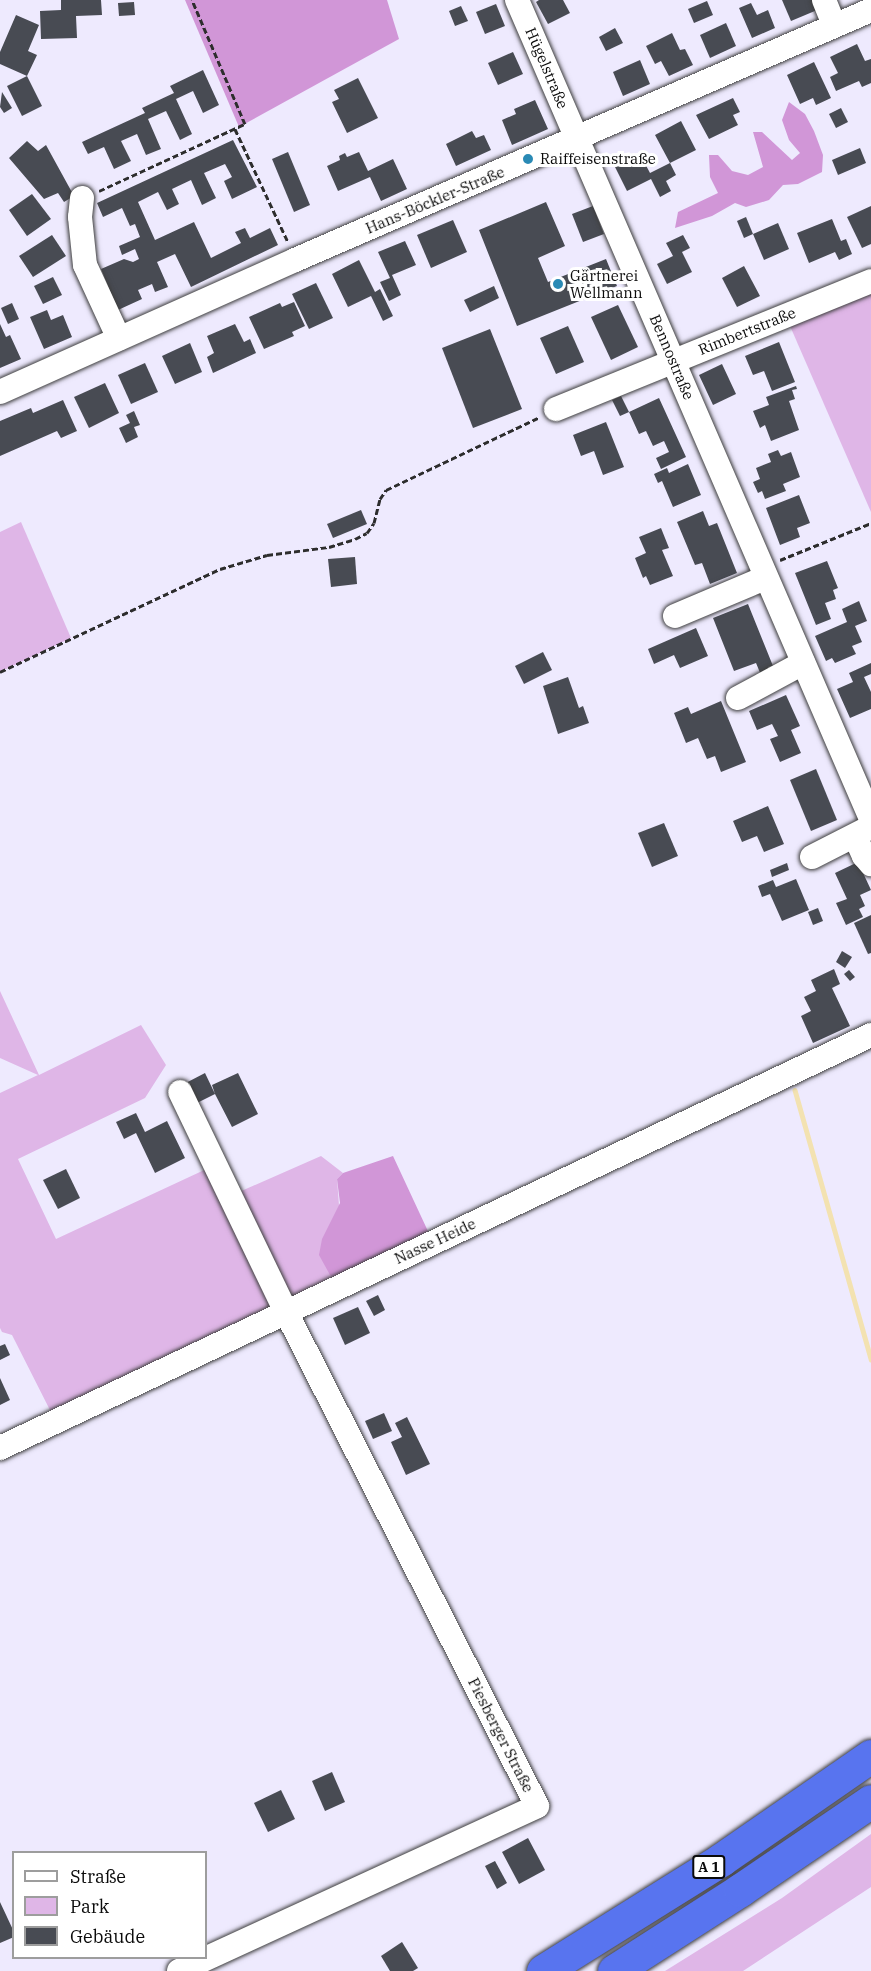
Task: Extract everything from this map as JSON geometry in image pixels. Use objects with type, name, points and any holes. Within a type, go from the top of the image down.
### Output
[{"type":"highway","name":"A 1","points":[[543,1971],[722,1859],[871,1756]]},
{"type":"highway","name":"A 1","points":[[614,1971],[871,1802]]},
{"type":"street","name":"Hügelstraße","points":[[517,0],[576,137]]},
{"type":"street","points":[[824,0],[834,25]]},
{"type":"street","name":"Hans-Böckler-Straße","points":[[0,392],[576,137],[871,10]]},
{"type":"street","name":"Bennostraße","points":[[576,137],[675,361],[803,663],[861,772],[866,828],[864,856],[871,864]]},
{"type":"street","points":[[81,207],[85,265],[118,339]]},
{"type":"street","name":"Rimbertstraße","points":[[556,409],[871,281]]},
{"type":"street","points":[[675,616],[763,573]]},
{"type":"street","points":[[738,698],[803,663]]},
{"type":"street","points":[[812,857],[866,828]]},
{"type":"street","name":"Nasse Heide","points":[[0,1448],[871,1035]]},
{"type":"street","points":[[180,1092],[286,1312]]},
{"type":"street","name":"Piesberger Straße","points":[[207,1958],[537,1806],[286,1312]]},
{"type":"street","name":"Piesberger Straße","points":[[179,1971],[205,1959]]},
{"type":"path","points":[[81,207],[245,124],[192,0]]},
{"type":"path","points":[[235,129],[292,250]]},
{"type":"path","points":[[0,672],[220,569],[267,555],[329,547],[355,539],[367,532],[374,523],[380,499],[386,490],[556,409]]},
{"type":"path","points":[[763,573],[871,523]]},
{"type":"green space","points":[[871,290],[871,512],[790,326]]},
{"type":"green space","points":[[21,522],[71,638],[0,672],[0,532]]},
{"type":"green space","points":[[0,991],[39,1075],[141,1025],[166,1065],[145,1098],[18,1159],[56,1239],[215,1165],[230,1196],[321,1156],[343,1173],[337,1179],[345,1284],[56,1422],[12,1335],[2,1332],[0,1328],[0,1093],[38,1075],[0,1058]]},
{"type":"green space","points":[[871,1834],[871,1887],[743,1971],[665,1971],[782,1898]]},
{"type":"shaded area","points":[[185,0],[387,0],[399,39],[239,127]]},
{"type":"shaded area","points":[[789,102],[805,114],[814,131],[823,155],[822,172],[798,184],[783,185],[769,200],[746,207],[735,203],[712,216],[675,228],[678,212],[718,193],[710,177],[709,155],[718,155],[732,171],[748,175],[763,167],[753,132],[762,132],[792,160],[800,153],[789,140],[782,120]]},
{"type":"shaded area","points":[[393,1156],[433,1242],[345,1284],[330,1275],[319,1255],[322,1239],[340,1203],[337,1179],[343,1173]]},
{"type":"building","points":[[61,0],[101,0],[102,15],[76,16],[77,38],[41,39],[40,11],[61,10]]},
{"type":"building","points":[[563,0],[570,13],[548,24],[536,2]]},
{"type":"building","points":[[782,0],[819,0],[822,8],[791,21]]},
{"type":"building","points":[[707,1],[713,15],[694,23],[688,9]]},
{"type":"building","points":[[134,2],[135,15],[119,16],[118,3]]},
{"type":"building","points":[[751,3],[757,15],[768,10],[775,28],[752,38],[739,8]]},
{"type":"building","points":[[496,4],[505,26],[485,34],[476,12]]},
{"type":"building","points":[[461,6],[468,21],[455,26],[449,11]]},
{"type":"building","points":[[16,15],[39,25],[28,51],[37,55],[27,76],[0,64],[0,52]]},
{"type":"building","points":[[726,23],[736,46],[710,58],[700,35]]},
{"type":"building","points":[[615,28],[623,43],[606,51],[599,37]]},
{"type":"building","points":[[672,33],[680,50],[685,49],[693,65],[669,76],[661,61],[655,64],[646,46]]},
{"type":"building","points":[[857,44],[865,61],[871,59],[871,83],[862,87],[859,81],[836,91],[830,77],[838,73],[830,57]]},
{"type":"building","points":[[513,52],[523,74],[498,85],[488,63]]},
{"type":"building","points":[[640,60],[650,84],[623,96],[613,72]]},
{"type":"building","points":[[814,62],[831,98],[816,105],[813,98],[800,104],[787,75]]},
{"type":"building","points":[[203,70],[219,105],[203,113],[193,91],[176,99],[192,134],[180,140],[166,111],[148,119],[161,149],[146,155],[137,134],[121,141],[131,161],[114,169],[104,147],[88,154],[82,142],[145,113],[142,108],[174,93],[170,86]]},
{"type":"building","points":[[27,76],[42,106],[22,116],[7,86]]},
{"type":"building","points":[[358,78],[378,118],[347,133],[332,102],[339,99],[334,90]]},
{"type":"building","points":[[2,92],[12,108],[4,113],[0,107]]},
{"type":"building","points":[[733,98],[740,112],[733,115],[738,125],[709,139],[696,115]]},
{"type":"building","points":[[535,100],[548,129],[512,145],[502,120],[516,114],[514,109]]},
{"type":"building","points":[[841,108],[848,122],[836,128],[829,114]]},
{"type":"building","points":[[681,121],[696,150],[670,163],[655,135]]},
{"type":"building","points":[[472,131],[476,138],[484,135],[491,150],[456,166],[446,144]]},
{"type":"building","points":[[233,140],[257,187],[232,199],[224,181],[232,177],[225,164],[204,173],[216,198],[202,205],[191,180],[172,189],[179,204],[167,210],[158,192],[138,202],[155,240],[194,222],[211,258],[241,243],[235,232],[245,228],[250,238],[270,228],[278,245],[191,287],[175,254],[157,262],[168,287],[155,292],[152,284],[138,290],[142,299],[118,310],[101,269],[124,259],[133,262],[139,259],[135,249],[122,255],[119,246],[140,237],[135,224],[130,226],[122,208],[103,217],[97,203]]},
{"type":"building","points":[[27,141],[38,151],[46,145],[74,196],[64,202],[58,193],[44,199],[9,158]]},
{"type":"building","points":[[860,148],[866,163],[838,175],[832,160]]},
{"type":"building","points":[[288,152],[310,205],[294,212],[272,159]]},
{"type":"building","points":[[359,152],[368,171],[393,159],[407,189],[381,201],[370,177],[338,191],[327,166],[340,160],[339,156],[345,153],[347,157]]},
{"type":"building","points":[[640,154],[650,173],[670,163],[676,175],[666,181],[671,191],[660,197],[651,179],[627,191],[615,167]]},
{"type":"building","points":[[32,194],[51,219],[27,236],[9,210]]},
{"type":"building","name":"Gärtnerei Wellmann","points":[[546,202],[565,246],[538,258],[548,282],[606,259],[617,286],[517,326],[479,230]]},
{"type":"building","points":[[593,206],[604,234],[583,242],[572,214]]},
{"type":"building","points":[[871,206],[871,244],[862,248],[847,217]]},
{"type":"building","points":[[746,217],[753,234],[744,238],[737,221]]},
{"type":"building","points":[[832,219],[841,241],[846,239],[852,254],[839,260],[835,252],[809,263],[797,233]]},
{"type":"building","points":[[453,220],[467,252],[431,268],[417,235]]},
{"type":"building","points":[[778,223],[789,249],[764,260],[753,234]]},
{"type":"building","points":[[52,235],[66,256],[33,277],[19,256]]},
{"type":"building","points":[[683,235],[690,248],[682,252],[692,272],[667,284],[657,264],[673,256],[666,243]]},
{"type":"building","points":[[405,241],[416,265],[392,275],[401,295],[389,301],[380,282],[390,278],[378,252]]},
{"type":"building","points":[[359,260],[375,292],[380,289],[393,316],[383,321],[371,296],[348,307],[332,274]]},
{"type":"building","points":[[744,266],[760,296],[737,307],[722,278]]},
{"type":"building","points":[[53,277],[62,295],[43,304],[34,286]]},
{"type":"building","points":[[316,283],[333,318],[309,329],[292,294]]},
{"type":"building","points":[[494,286],[499,298],[470,312],[464,300]]},
{"type":"building","points":[[294,302],[305,326],[292,332],[294,336],[264,349],[249,317],[280,303],[282,307]]},
{"type":"building","points":[[12,303],[19,319],[8,324],[1,308]]},
{"type":"building","points":[[618,305],[638,347],[611,360],[591,317]]},
{"type":"building","points":[[47,310],[51,320],[63,315],[72,337],[44,349],[30,317]]},
{"type":"building","points":[[0,324],[6,337],[10,335],[21,359],[0,368]]},
{"type":"building","points":[[235,324],[244,342],[250,339],[256,353],[213,373],[207,357],[214,353],[207,336]]},
{"type":"building","points":[[568,326],[584,362],[556,374],[540,338]]},
{"type":"building","points":[[490,329],[522,409],[473,428],[442,348]]},
{"type":"building","points":[[779,342],[795,382],[772,391],[764,371],[753,375],[745,356]]},
{"type":"building","points":[[190,343],[202,372],[175,384],[162,356]]},
{"type":"building","points":[[145,363],[158,392],[131,404],[118,375]]},
{"type":"building","points":[[722,364],[736,394],[713,405],[699,375]]},
{"type":"building","points":[[105,383],[119,413],[89,428],[74,397]]},
{"type":"building","points":[[796,386],[797,389],[792,390],[795,399],[789,401],[799,430],[771,441],[765,425],[760,428],[753,411],[769,405],[766,397]]},
{"type":"building","points":[[621,396],[629,412],[620,416],[612,400]]},
{"type":"building","points":[[659,398],[686,457],[661,469],[656,458],[669,452],[664,441],[653,446],[646,431],[639,434],[629,412]]},
{"type":"building","points":[[63,400],[77,431],[61,438],[57,431],[0,456],[0,421],[31,408],[33,413]]},
{"type":"building","points":[[134,411],[140,425],[134,427],[138,437],[126,443],[119,428],[130,423],[126,415]]},
{"type":"building","points":[[606,422],[624,467],[603,475],[594,451],[581,456],[573,435]]},
{"type":"building","points":[[778,450],[781,456],[791,452],[800,477],[783,484],[786,491],[765,499],[762,491],[758,493],[753,482],[760,479],[756,468],[771,462],[768,454]]},
{"type":"building","points":[[688,464],[701,495],[673,507],[662,481],[658,483],[654,474],[667,468],[669,473]]},
{"type":"building","points":[[799,495],[810,523],[797,528],[800,537],[780,545],[766,508]]},
{"type":"building","points":[[361,510],[367,524],[333,538],[327,524]]},
{"type":"building","points":[[703,511],[709,526],[717,523],[737,573],[710,584],[702,563],[695,565],[677,522]]},
{"type":"building","points":[[661,528],[669,548],[662,550],[673,576],[650,585],[646,576],[643,578],[635,558],[646,553],[639,537]]},
{"type":"building","points":[[355,557],[357,584],[331,587],[328,559]]},
{"type":"building","points":[[827,561],[838,588],[833,590],[836,599],[825,603],[831,619],[816,625],[795,573]]},
{"type":"building","points":[[859,601],[867,621],[855,626],[862,642],[852,646],[856,654],[835,663],[832,658],[826,661],[815,636],[847,622],[842,609]]},
{"type":"building","points":[[748,604],[773,666],[768,667],[770,671],[761,675],[756,663],[734,671],[713,618]]},
{"type":"building","points":[[696,628],[708,656],[680,668],[674,655],[654,664],[648,649]]},
{"type":"building","points":[[543,652],[552,670],[524,684],[515,666]]},
{"type":"building","points":[[871,663],[871,674],[864,677],[871,692],[871,709],[850,718],[837,689],[853,682],[849,673]]},
{"type":"building","points":[[568,677],[579,708],[583,706],[589,723],[558,734],[543,686]]},
{"type":"building","points":[[786,695],[800,726],[791,730],[801,753],[780,762],[770,739],[778,736],[772,724],[757,730],[749,711]]},
{"type":"building","points":[[721,701],[746,762],[721,772],[715,756],[707,759],[698,738],[686,743],[674,713],[688,707],[691,714]]},
{"type":"building","points":[[816,769],[837,820],[811,831],[790,780]]},
{"type":"building","points":[[768,806],[784,844],[764,852],[757,836],[742,842],[733,821]]},
{"type":"building","points":[[664,823],[678,856],[652,867],[638,833]]},
{"type":"building","points":[[858,862],[871,890],[860,895],[865,906],[859,909],[863,917],[846,925],[836,903],[847,899],[835,873]]},
{"type":"building","points":[[787,863],[789,870],[772,877],[770,870]]},
{"type":"building","points":[[796,879],[809,910],[782,921],[770,894],[762,897],[758,886],[773,880],[776,887]]},
{"type":"building","points":[[818,908],[823,921],[813,925],[808,912]]},
{"type":"building","points":[[871,915],[871,953],[868,954],[854,923]]},
{"type":"building","points":[[842,951],[852,957],[845,968],[836,962]]},
{"type":"building","points":[[834,969],[840,984],[832,988],[850,1026],[813,1043],[801,1016],[811,1011],[804,997],[816,991],[811,980]]},
{"type":"building","points":[[849,970],[855,977],[850,981],[844,974]]},
{"type":"building","points":[[205,1073],[215,1094],[191,1106],[180,1086]]},
{"type":"building","points":[[238,1073],[258,1114],[232,1127],[212,1085]]},
{"type":"building","points":[[136,1113],[145,1132],[167,1121],[185,1158],[155,1173],[136,1133],[124,1139],[116,1122]]},
{"type":"building","points":[[66,1169],[80,1198],[58,1209],[43,1180]]},
{"type":"building","points":[[378,1295],[385,1310],[374,1316],[366,1301]]},
{"type":"building","points":[[358,1307],[370,1333],[345,1345],[333,1318]]},
{"type":"building","points":[[5,1344],[10,1355],[0,1360],[0,1346]]},
{"type":"building","points":[[0,1378],[10,1400],[0,1405]]},
{"type":"building","points":[[384,1413],[392,1431],[373,1439],[365,1421]]},
{"type":"building","points":[[407,1417],[430,1464],[406,1475],[391,1442],[402,1437],[395,1423]]},
{"type":"building","points":[[332,1772],[345,1802],[325,1811],[312,1781]]},
{"type":"building","points":[[281,1790],[295,1819],[268,1832],[254,1803]]},
{"type":"building","points":[[528,1838],[545,1870],[519,1884],[502,1852]]},
{"type":"building","points":[[495,1861],[507,1883],[497,1889],[485,1866]]},
{"type":"building","points":[[0,1902],[12,1928],[12,1938],[0,1943]]},
{"type":"building","points":[[402,1942],[418,1968],[413,1971],[390,1971],[381,1956]]},
{"type":"waterway","points":[[795,1090],[871,1359]]},
{"type":"place","name":"Raiffeisenstraße","points":[[528,159]]},
{"type":"place","name":"Gärtnerei Wellmann","points":[[558,284]]}]
